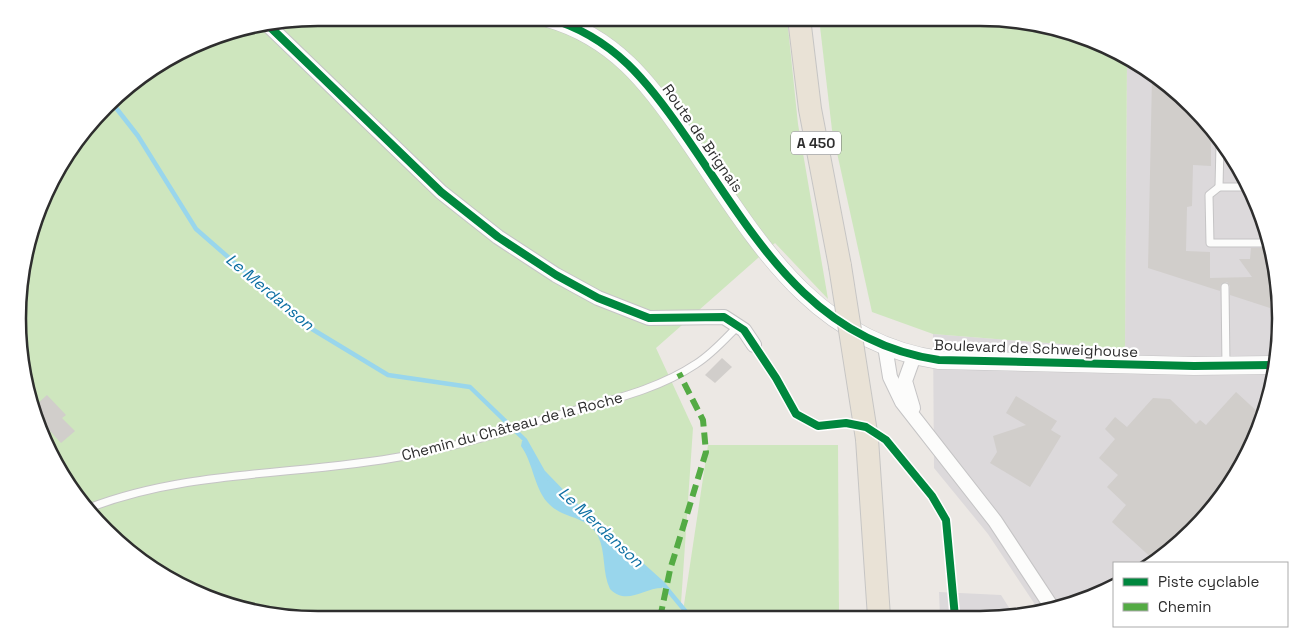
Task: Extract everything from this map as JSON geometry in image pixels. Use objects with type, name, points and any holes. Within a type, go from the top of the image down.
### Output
[{"type":"highway","name":"A 450","points":[[800,26],[810,109],[840,266],[867,439],[873,503],[879,611]]},
{"type":"street","name":"Route de Brignais","points":[[568,26],[587,34],[616,53],[640,74],[770,259],[812,302]]},
{"type":"street","points":[[273,30],[441,192],[498,238],[548,270],[598,298],[649,318],[724,317],[744,330],[754,345]]},
{"type":"street","name":"Boulevard de Schweighouse","points":[[812,302],[850,328],[885,346],[914,356],[987,362],[1268,365]]},
{"type":"street","points":[[885,346],[890,376],[902,402],[995,521],[1049,602]]},
{"type":"street","points":[[914,356],[905,381],[919,425]]},
{"type":"lane","points":[[1219,187],[1220,153]]},
{"type":"lane","points":[[1240,186],[1219,187],[1209,195],[1210,243],[1262,244]]},
{"type":"lane","points":[[1225,287],[1226,366]]},
{"type":"lane","name":"Chemin du Château de la Roche","points":[[95,506],[120,496],[172,484],[312,469],[405,456],[528,424],[643,391],[696,364],[738,326]]},
{"type":"shaded area","points":[[1127,66],[1157,87],[1186,112],[1222,156],[1242,189],[1262,243],[1269,280],[1272,318],[1266,376],[1250,430],[1233,465],[1211,496],[1186,525],[1141,562],[1113,562],[1113,579],[1091,589],[1035,605],[988,534],[934,468],[933,334],[1125,349]]},
{"type":"shaded area","points":[[939,592],[1001,595],[1010,609],[980,611],[940,611]]},
{"type":"green space","points":[[318,26],[788,26],[798,124],[828,299],[775,243],[656,348],[693,428],[680,611],[318,611],[280,608],[243,601],[189,581],[172,572],[141,550],[99,511],[65,465],[48,430],[36,394],[29,357],[26,318],[27,299],[36,243],[48,207],[65,172],[87,141],[112,112],[141,87],[172,65],[207,48],[243,36],[280,29]]},
{"type":"green space","points":[[820,26],[980,26],[1018,29],[1055,36],[1091,48],[1127,66],[1125,349],[933,334],[872,312],[832,130]]},
{"type":"green space","points":[[708,445],[838,445],[839,611],[683,611]]},
{"type":"water","points":[[525,440],[543,472],[572,502],[663,584],[662,588],[629,596],[616,594],[610,589],[598,536],[588,525],[556,510],[545,499],[521,446],[522,441]]},
{"type":"building","points":[[1152,83],[1186,112],[1211,141],[1211,166],[1193,165],[1192,206],[1187,207],[1186,251],[1210,252],[1210,278],[1252,277],[1239,259],[1250,259],[1251,248],[1263,248],[1269,280],[1270,308],[1230,295],[1230,286],[1227,282],[1221,284],[1220,291],[1148,268]]},
{"type":"building","points":[[722,358],[732,367],[715,383],[705,375]]},
{"type":"building","points":[[1236,392],[1256,411],[1250,430],[1233,465],[1211,496],[1186,525],[1149,556],[1112,522],[1126,505],[1107,487],[1118,475],[1099,458],[1115,439],[1105,429],[1115,417],[1127,427],[1153,398],[1170,399],[1196,424],[1200,420],[1206,425]]},
{"type":"building","points":[[47,395],[66,415],[62,418],[75,431],[61,443],[47,428],[39,402]]},
{"type":"building","points":[[1016,396],[1057,421],[1051,430],[1061,436],[1030,487],[990,463],[997,452],[993,436],[1026,425],[1006,413]]},
{"type":"waterway","name":"Le Merdanson","points":[[116,108],[138,136],[196,229],[307,326],[388,375],[470,387],[525,440],[543,472],[572,502],[663,584],[685,611]]},
{"type":"marked path","points":[[661,611],[670,570],[706,452],[703,420],[679,373]]},
{"type":"cycle path","points":[[571,26],[592,37],[628,64],[658,98],[736,211],[789,278],[820,307],[854,331],[894,349],[939,360],[1194,366],[1268,365]]},
{"type":"cycle path","points":[[273,30],[441,192],[498,237],[556,275],[598,298],[649,318],[724,317],[744,330],[776,378],[796,414],[818,426],[846,423],[866,427],[886,440],[932,496],[946,520],[954,611]]}]
